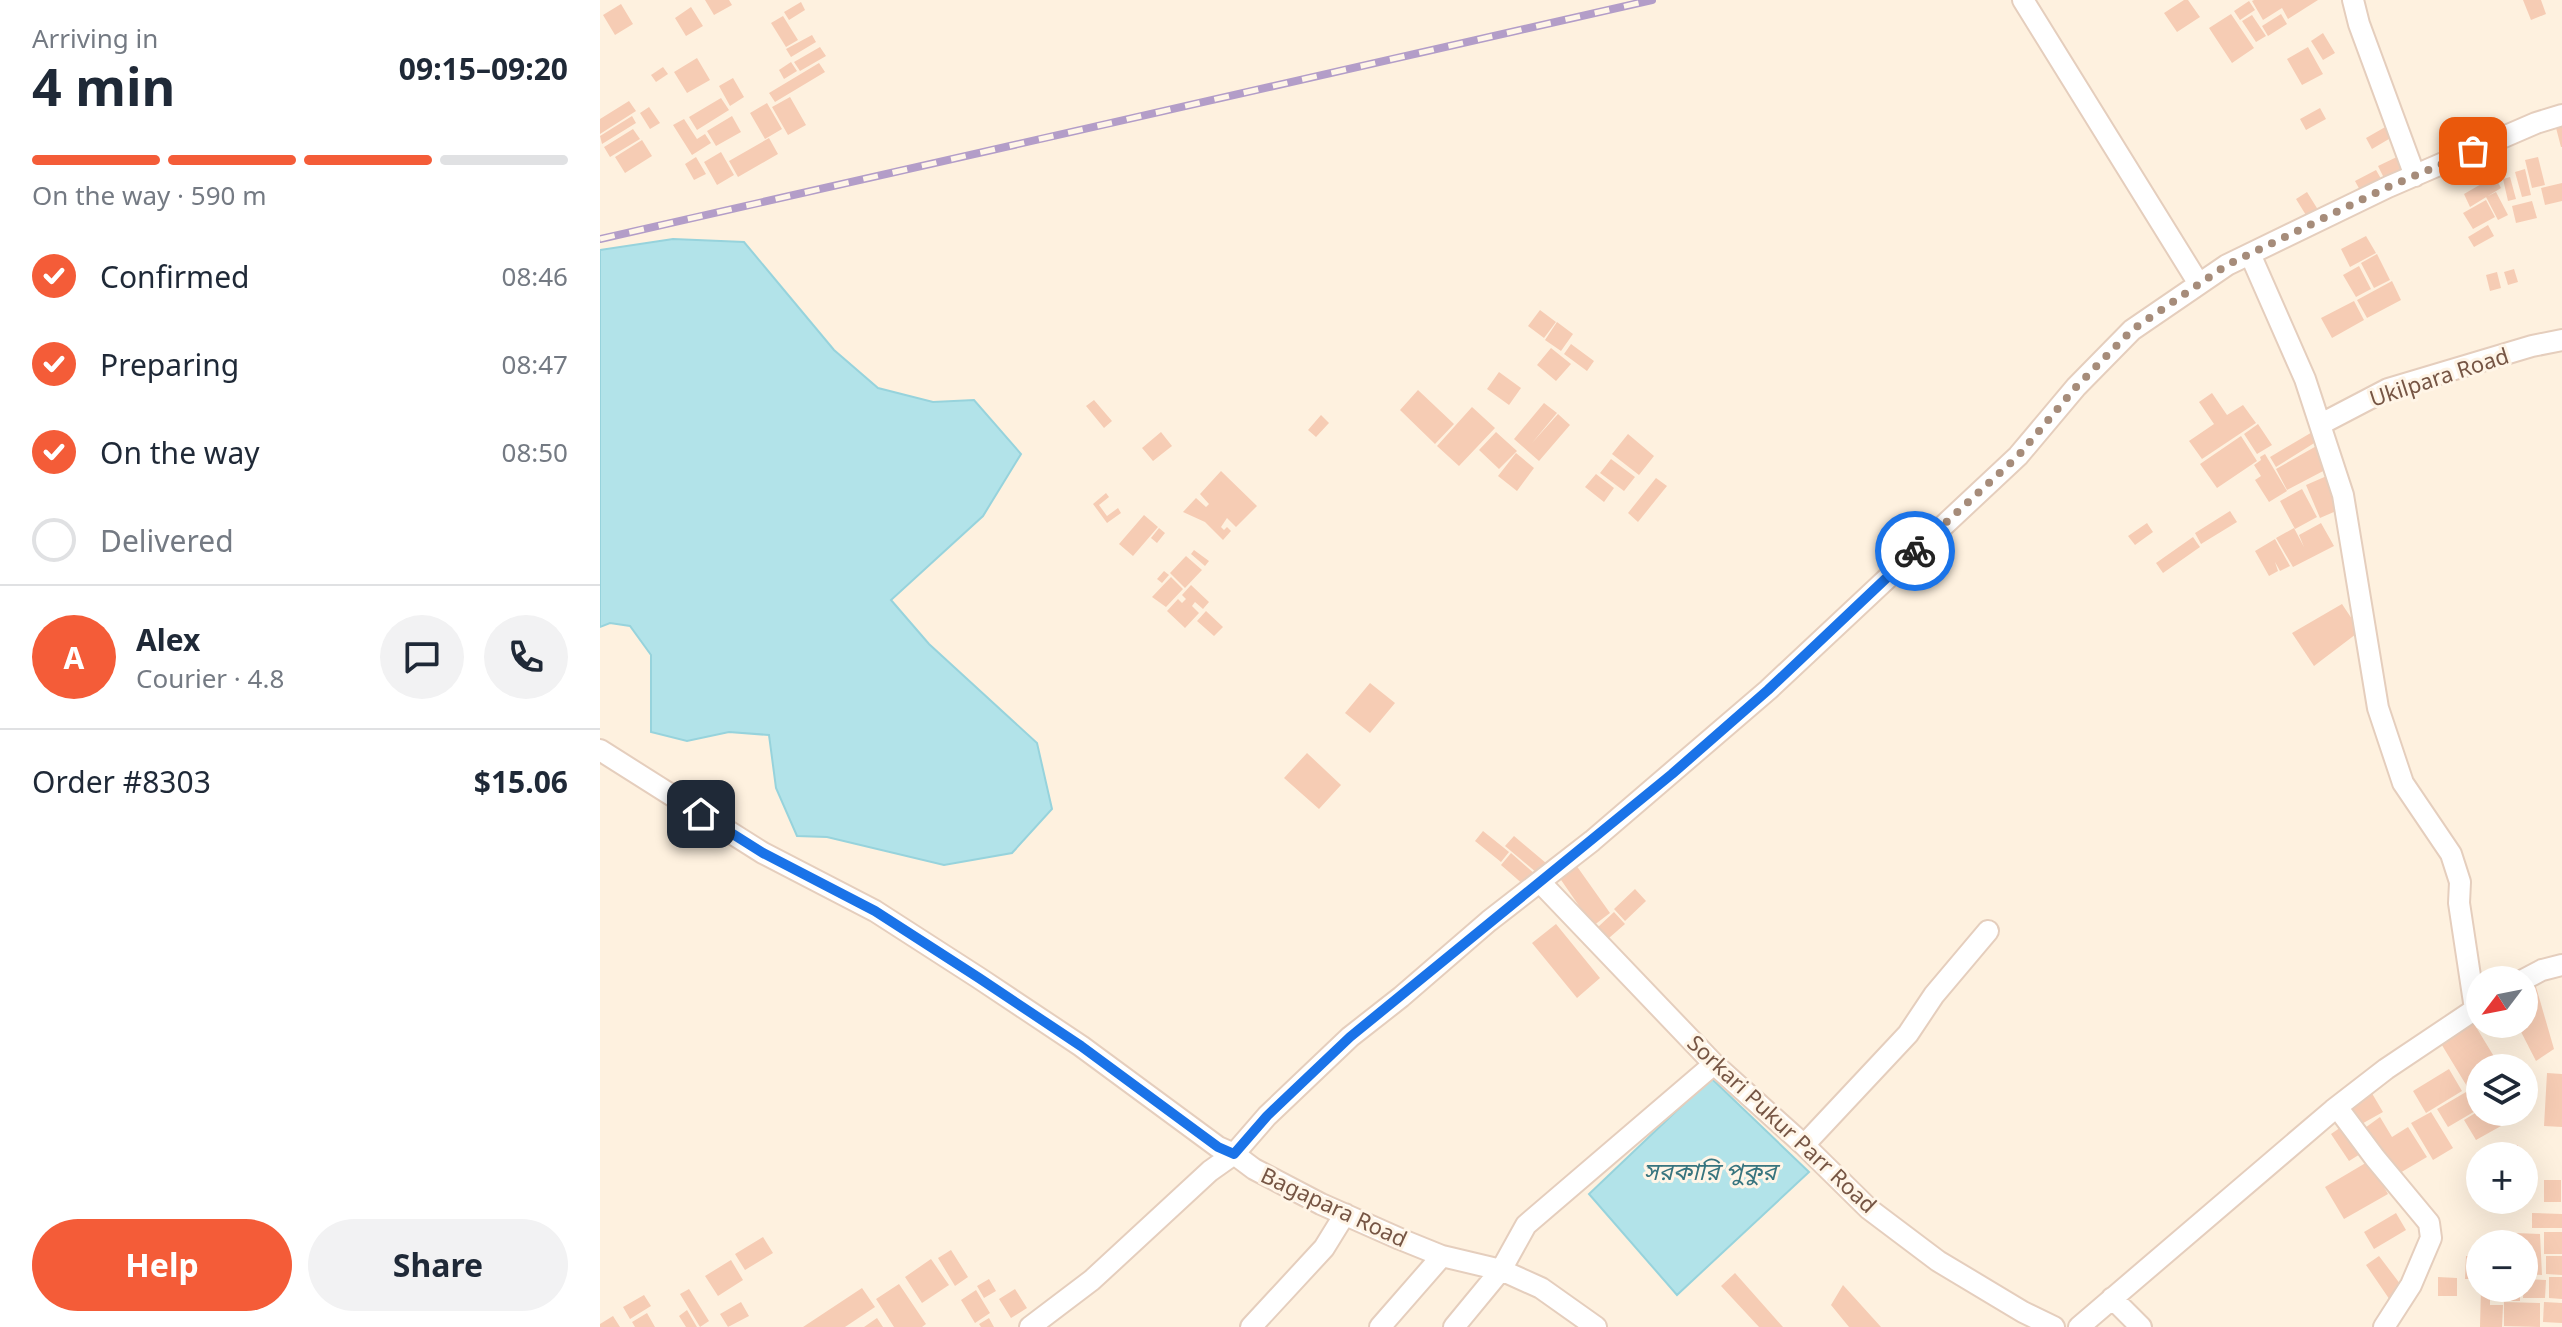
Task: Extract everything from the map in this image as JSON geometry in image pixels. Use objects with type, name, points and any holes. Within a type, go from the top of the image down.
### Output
[{"type":"street","points":[[2023,0],[2199,284]]},
{"type":"street","points":[[2353,0],[2415,176]]},
{"type":"street","points":[[1030,1327],[1092,1280],[1210,1171],[1234,1154],[1267,1116],[1350,1037],[1627,812],[1768,690],[2018,456],[2076,387],[2132,330],[2227,265],[2415,176],[2536,123],[2562,115]]},
{"type":"street","points":[[2250,254],[2305,379],[2343,495],[2378,708],[2386,738],[2403,783],[2451,854],[2460,882],[2459,903],[2470,966]]},
{"type":"street","name":"Ukilpara Road","points":[[2321,424],[2388,389],[2562,340]]},
{"type":"street","name":"Bagapara Road","points":[[600,750],[763,853],[875,911],[1081,1046],[1218,1147],[1254,1169],[1345,1214],[1442,1256],[1501,1270],[1541,1288],[1596,1327]]},
{"type":"street","name":"Sorkari Pukur Parr Road","points":[[1540,882],[1714,1064],[1869,1209],[1938,1261],[2054,1327]]},
{"type":"street","points":[[1804,1145],[1908,1034],[1934,995],[1988,931]]},
{"type":"street","points":[[2538,972],[2562,965]]},
{"type":"street","points":[[2079,1327],[2337,1107],[2386,1069],[2466,1015]]},
{"type":"street","points":[[1454,1327],[1501,1270],[1526,1225],[1714,1064]]},
{"type":"street","points":[[2337,1107],[2369,1152],[2429,1223],[2431,1238],[2411,1285],[2384,1327]]},
{"type":"street","points":[[1251,1327],[1324,1248],[1345,1214]]},
{"type":"street","points":[[1380,1327],[1442,1256]]},
{"type":"street","points":[[2112,1298],[2141,1327]]},
{"type":"water","points":[[673,239],[744,242],[834,350],[878,388],[933,402],[974,400],[1021,454],[983,516],[891,600],[929,644],[1037,743],[1052,809],[1012,853],[944,865],[827,837],[797,836],[776,788],[769,735],[729,732],[687,741],[651,732],[651,655],[630,626],[610,623],[600,627],[600,250]]},
{"type":"water","name":"সরকারি পুকুর","points":[[1711,1078],[1809,1172],[1677,1295],[1589,1194]]},
{"type":"building","points":[[705,0],[729,0],[732,5],[714,15]]},
{"type":"building","points":[[2188,0],[2200,17],[2177,32],[2164,13]]},
{"type":"building","points":[[2254,0],[2318,0],[2288,19],[2282,8],[2263,20]]},
{"type":"building","points":[[2523,0],[2541,0],[2546,14],[2531,20]]},
{"type":"building","points":[[2249,1],[2255,10],[2240,20],[2234,11]]},
{"type":"building","points":[[801,2],[805,10],[789,20],[784,12]]},
{"type":"building","points":[[621,4],[633,24],[615,35],[603,15]]},
{"type":"building","points":[[691,7],[703,26],[686,36],[675,18]]},
{"type":"building","points":[[2231,14],[2254,48],[2232,63],[2209,28]]},
{"type":"building","points":[[2281,14],[2287,24],[2268,36],[2262,26]]},
{"type":"building","points":[[2252,15],[2266,36],[2256,42],[2242,21]]},
{"type":"building","points":[[783,16],[798,40],[786,47],[771,23]]},
{"type":"building","points":[[2323,33],[2335,53],[2323,60],[2311,41]]},
{"type":"building","points":[[812,35],[816,42],[791,57],[786,49]]},
{"type":"building","points":[[820,47],[826,56],[800,71],[794,62]]},
{"type":"building","points":[[2308,47],[2323,74],[2302,85],[2287,59]]},
{"type":"building","points":[[697,58],[710,80],[687,93],[674,72]]},
{"type":"building","points":[[791,62],[797,71],[784,79],[779,70]]},
{"type":"building","points":[[819,63],[825,72],[775,102],[769,93]]},
{"type":"building","points":[[663,67],[668,74],[656,82],[651,75]]},
{"type":"building","points":[[733,78],[744,97],[730,106],[719,86]]},
{"type":"building","points":[[790,97],[806,125],[788,135],[772,107]]},
{"type":"building","points":[[721,98],[729,110],[697,130],[689,117]]},
{"type":"building","points":[[629,101],[636,111],[600,134],[600,119]]},
{"type":"building","points":[[767,103],[782,129],[765,139],[750,113]]},
{"type":"building","points":[[649,107],[660,123],[650,129],[640,113]]},
{"type":"building","points":[[2320,108],[2326,119],[2306,130],[2300,119]]},
{"type":"building","points":[[632,116],[636,123],[602,144],[600,136]]},
{"type":"building","points":[[732,116],[741,132],[716,146],[707,131]]},
{"type":"building","points":[[684,119],[697,139],[705,134],[711,143],[692,155],[673,125]]},
{"type":"building","points":[[2562,122],[2562,147],[2561,147],[2555,124]]},
{"type":"building","points":[[2387,126],[2394,136],[2372,149],[2366,138]]},
{"type":"building","points":[[633,129],[640,139],[610,157],[604,147]]},
{"type":"building","points":[[769,138],[778,154],[738,177],[729,161]]},
{"type":"building","points":[[642,140],[652,156],[625,173],[615,157]]},
{"type":"building","points":[[721,152],[734,175],[717,185],[704,162]]},
{"type":"building","points":[[2401,155],[2408,169],[2385,180],[2378,166]]},
{"type":"building","points":[[696,157],[706,174],[694,180],[685,164]]},
{"type":"building","points":[[2538,157],[2545,185],[2532,188],[2525,160]]},
{"type":"building","points":[[2525,169],[2531,195],[2522,197],[2515,172]]},
{"type":"building","points":[[2376,170],[2383,182],[2362,194],[2355,181]]},
{"type":"building","points":[[2495,176],[2501,188],[2470,207],[2464,194]]},
{"type":"building","points":[[2510,177],[2516,199],[2508,201],[2503,179]]},
{"type":"building","points":[[2562,183],[2562,201],[2545,205],[2541,188]]},
{"type":"building","points":[[2307,192],[2320,213],[2309,220],[2296,199]]},
{"type":"building","points":[[2496,192],[2508,215],[2498,220],[2486,197]]},
{"type":"building","points":[[2486,200],[2495,217],[2473,229],[2463,213]]},
{"type":"building","points":[[2532,201],[2537,218],[2516,223],[2512,206]]},
{"type":"building","points":[[2488,225],[2494,236],[2474,247],[2468,237]]},
{"type":"building","points":[[2366,236],[2376,253],[2350,267],[2341,249]]},
{"type":"building","points":[[2377,254],[2390,280],[2374,288],[2361,263]]},
{"type":"building","points":[[2359,266],[2371,289],[2356,297],[2343,275]]},
{"type":"building","points":[[2514,269],[2518,282],[2508,285],[2504,272]]},
{"type":"building","points":[[2497,272],[2501,288],[2490,291],[2486,275]]},
{"type":"building","points":[[2392,281],[2401,300],[2367,318],[2357,300]]},
{"type":"building","points":[[2354,301],[2364,320],[2332,338],[2321,318]]},
{"type":"building","points":[[1540,310],[1556,322],[1544,338],[1528,326]]},
{"type":"building","points":[[1557,322],[1573,334],[1561,351],[1545,340]]},
{"type":"building","points":[[1571,344],[1594,361],[1587,371],[1564,354]]},
{"type":"building","points":[[1551,348],[1571,364],[1556,381],[1537,365]]},
{"type":"building","points":[[1499,372],[1521,388],[1509,405],[1487,389]]},
{"type":"building","points":[[1418,390],[1454,424],[1435,444],[1400,410]]},
{"type":"building","points":[[2212,393],[2227,415],[2243,405],[2256,423],[2202,459],[2189,441],[2214,424],[2199,402]]},
{"type":"building","points":[[1094,400],[1112,421],[1104,428],[1086,406]]},
{"type":"building","points":[[1544,403],[1557,413],[1532,443],[1558,414],[1570,425],[1539,461],[1514,439]]},
{"type":"building","points":[[1472,407],[1495,428],[1459,466],[1437,446]]},
{"type":"building","points":[[1321,415],[1329,423],[1316,437],[1308,430]]},
{"type":"building","points":[[2258,424],[2272,445],[2257,454],[2244,434]]},
{"type":"building","points":[[2314,431],[2319,440],[2276,467],[2270,457]]},
{"type":"building","points":[[1161,432],[1172,446],[1153,461],[1142,448]]},
{"type":"building","points":[[1496,432],[1517,451],[1499,469],[1479,450]]},
{"type":"building","points":[[1628,434],[1654,456],[1639,475],[1612,454]]},
{"type":"building","points":[[2241,436],[2257,461],[2217,488],[2200,464]]},
{"type":"building","points":[[2320,444],[2327,469],[2287,490],[2276,469]]},
{"type":"building","points":[[1516,453],[1534,468],[1517,491],[1498,476]]},
{"type":"building","points":[[2265,454],[2287,491],[2269,502],[2255,480],[2261,476],[2254,465]]},
{"type":"building","points":[[1611,459],[1635,477],[1624,491],[1600,473]]},
{"type":"building","points":[[1221,471],[1257,506],[1236,527],[1227,518],[1221,527],[1231,531],[1223,540],[1205,522],[1183,512],[1196,498],[1206,507],[1209,504],[1200,494]]},
{"type":"building","points":[[1596,474],[1614,488],[1604,502],[1585,487]]},
{"type":"building","points":[[2329,475],[2343,508],[2320,518],[2306,485]]},
{"type":"building","points":[[1656,478],[1667,486],[1638,522],[1628,513]]},
{"type":"building","points":[[2302,489],[2317,517],[2295,529],[2280,501]]},
{"type":"building","points":[[1106,493],[1109,497],[1099,505],[1107,516],[1118,508],[1121,513],[1107,523],[1093,504]]},
{"type":"building","points":[[2230,511],[2237,522],[2201,544],[2195,533]]},
{"type":"building","points":[[1144,515],[1158,527],[1133,556],[1119,544]]},
{"type":"building","points":[[2147,523],[2153,532],[2135,545],[2128,536]]},
{"type":"building","points":[[2321,523],[2334,546],[2293,567],[2276,538],[2294,528],[2304,547],[2299,535]]},
{"type":"building","points":[[1159,528],[1165,533],[1157,543],[1151,538]]},
{"type":"building","points":[[2193,537],[2200,547],[2163,573],[2156,563]]},
{"type":"building","points":[[2275,539],[2290,566],[2280,571],[2275,562],[2278,571],[2269,576],[2255,551]]},
{"type":"building","points":[[1194,550],[1209,561],[1205,566],[1191,554]]},
{"type":"building","points":[[1186,556],[1202,570],[1185,588],[1170,573]]},
{"type":"building","points":[[1164,571],[1169,575],[1162,583],[1157,579]]},
{"type":"building","points":[[1171,577],[1183,589],[1166,607],[1152,597]]},
{"type":"building","points":[[1191,585],[1209,602],[1203,609],[1195,602],[1192,606],[1199,613],[1185,628],[1167,611],[1178,599],[1182,603],[1186,599],[1182,595]]},
{"type":"building","points":[[2342,604],[2360,631],[2314,666],[2292,633]]},
{"type":"building","points":[[1206,611],[1223,627],[1214,636],[1197,621]]},
{"type":"building","points":[[1370,683],[1395,703],[1370,733],[1345,713]]},
{"type":"building","points":[[1307,753],[1341,785],[1319,809],[1284,778]]},
{"type":"building","points":[[1483,831],[1509,852],[1501,862],[1475,841]]},
{"type":"building","points":[[1514,836],[1546,863],[1537,873],[1505,846]]},
{"type":"building","points":[[1511,853],[1535,874],[1525,886],[1501,865]]},
{"type":"building","points":[[1576,865],[1610,913],[1593,926],[1559,877]]},
{"type":"building","points":[[1635,889],[1646,901],[1625,921],[1614,909]]},
{"type":"building","points":[[1614,912],[1625,924],[1609,938],[1598,927]]},
{"type":"building","points":[[1556,924],[1600,978],[1577,998],[1532,943]]},
{"type":"building","points":[[2538,994],[2554,1049],[2538,1060],[2538,1054],[2532,1054],[2524,1038],[2538,1038]]},
{"type":"building","points":[[2466,1019],[2466,1038],[2483,1038],[2492,1054],[2466,1054],[2466,1085],[2437,1037]]},
{"type":"building","points":[[2449,1069],[2462,1091],[2426,1113],[2413,1091]]},
{"type":"building","points":[[2547,1073],[2562,1074],[2562,1127],[2544,1126]]},
{"type":"building","points":[[2370,1090],[2383,1112],[2358,1126],[2345,1105]]},
{"type":"building","points":[[2466,1092],[2466,1116],[2448,1127],[2437,1109]]},
{"type":"building","points":[[2431,1112],[2453,1148],[2433,1160],[2411,1123]]},
{"type":"building","points":[[2380,1117],[2392,1137],[2408,1127],[2427,1157],[2393,1177],[2358,1133]]},
{"type":"building","points":[[2347,1123],[2365,1151],[2349,1161],[2331,1134]]},
{"type":"building","points":[[2468,1126],[2501,1126],[2476,1140]]},
{"type":"building","points":[[2369,1161],[2388,1194],[2344,1219],[2325,1187]]},
{"type":"building","points":[[2544,1180],[2561,1180],[2561,1202],[2544,1202]]},
{"type":"building","points":[[2396,1213],[2406,1230],[2374,1249],[2364,1232]]},
{"type":"building","points":[[2532,1214],[2562,1214],[2562,1228],[2532,1228]]},
{"type":"building","points":[[2544,1232],[2562,1232],[2562,1254],[2544,1254]]},
{"type":"building","points":[[2538,1234],[2540,1234],[2542,1275],[2538,1275]]},
{"type":"building","points":[[763,1237],[773,1253],[745,1270],[735,1254]]},
{"type":"building","points":[[951,1250],[968,1277],[955,1286],[938,1258]]},
{"type":"building","points":[[2379,1256],[2404,1289],[2392,1303],[2366,1265]]},
{"type":"building","points":[[2546,1256],[2562,1256],[2562,1275],[2546,1274]]},
{"type":"building","points":[[931,1259],[949,1285],[922,1303],[905,1277]]},
{"type":"building","points":[[731,1260],[743,1280],[718,1296],[705,1276]]},
{"type":"building","points":[[1735,1273],[1783,1327],[1759,1327],[1721,1286]]},
{"type":"building","points":[[2438,1277],[2457,1278],[2457,1296],[2438,1296]]},
{"type":"building","points":[[2549,1277],[2562,1277],[2562,1299],[2549,1298]]},
{"type":"building","points":[[989,1279],[996,1291],[984,1298],[977,1286]]},
{"type":"building","points":[[2538,1280],[2546,1280],[2545,1298],[2538,1298]]},
{"type":"building","points":[[899,1284],[926,1324],[922,1327],[894,1327],[876,1299]]},
{"type":"building","points":[[1843,1285],[1881,1327],[1849,1327],[1831,1305]]},
{"type":"building","points":[[862,1288],[875,1307],[845,1327],[803,1327]]},
{"type":"building","points":[[689,1289],[709,1321],[700,1327],[680,1294]]},
{"type":"building","points":[[1015,1289],[1027,1308],[1011,1318],[999,1299]]},
{"type":"building","points":[[976,1290],[990,1313],[975,1323],[961,1300]]},
{"type":"building","points":[[644,1295],[651,1306],[630,1319],[623,1307]]},
{"type":"building","points":[[741,1302],[749,1316],[728,1327],[720,1314]]},
{"type":"building","points":[[2481,1302],[2503,1305],[2502,1327],[2480,1327]]},
{"type":"building","points":[[2504,1302],[2540,1303],[2540,1327],[2504,1326]]},
{"type":"building","points":[[2544,1302],[2562,1303],[2562,1323],[2543,1322]]},
{"type":"building","points":[[687,1310],[697,1327],[686,1327],[679,1316]]},
{"type":"building","points":[[647,1313],[655,1327],[635,1327],[632,1322]]},
{"type":"building","points":[[613,1316],[620,1327],[600,1327],[600,1324]]},
{"type":"building","points":[[877,1318],[883,1327],[864,1327]]},
{"type":"building","points":[[989,1318],[994,1327],[981,1327],[979,1324]]},
{"type":"railway","points":[[600,239],[1652,0]]},
{"type":"way so far","points":[[1915,551],[2018,456],[2076,387],[2132,330],[2227,265],[2388,187],[2473,151]]},
{"type":"route","points":[[701,814],[763,853],[875,911],[1081,1046],[1218,1147],[1234,1154],[1267,1116],[1350,1037],[1672,774],[1768,690],[1915,551]]}]
